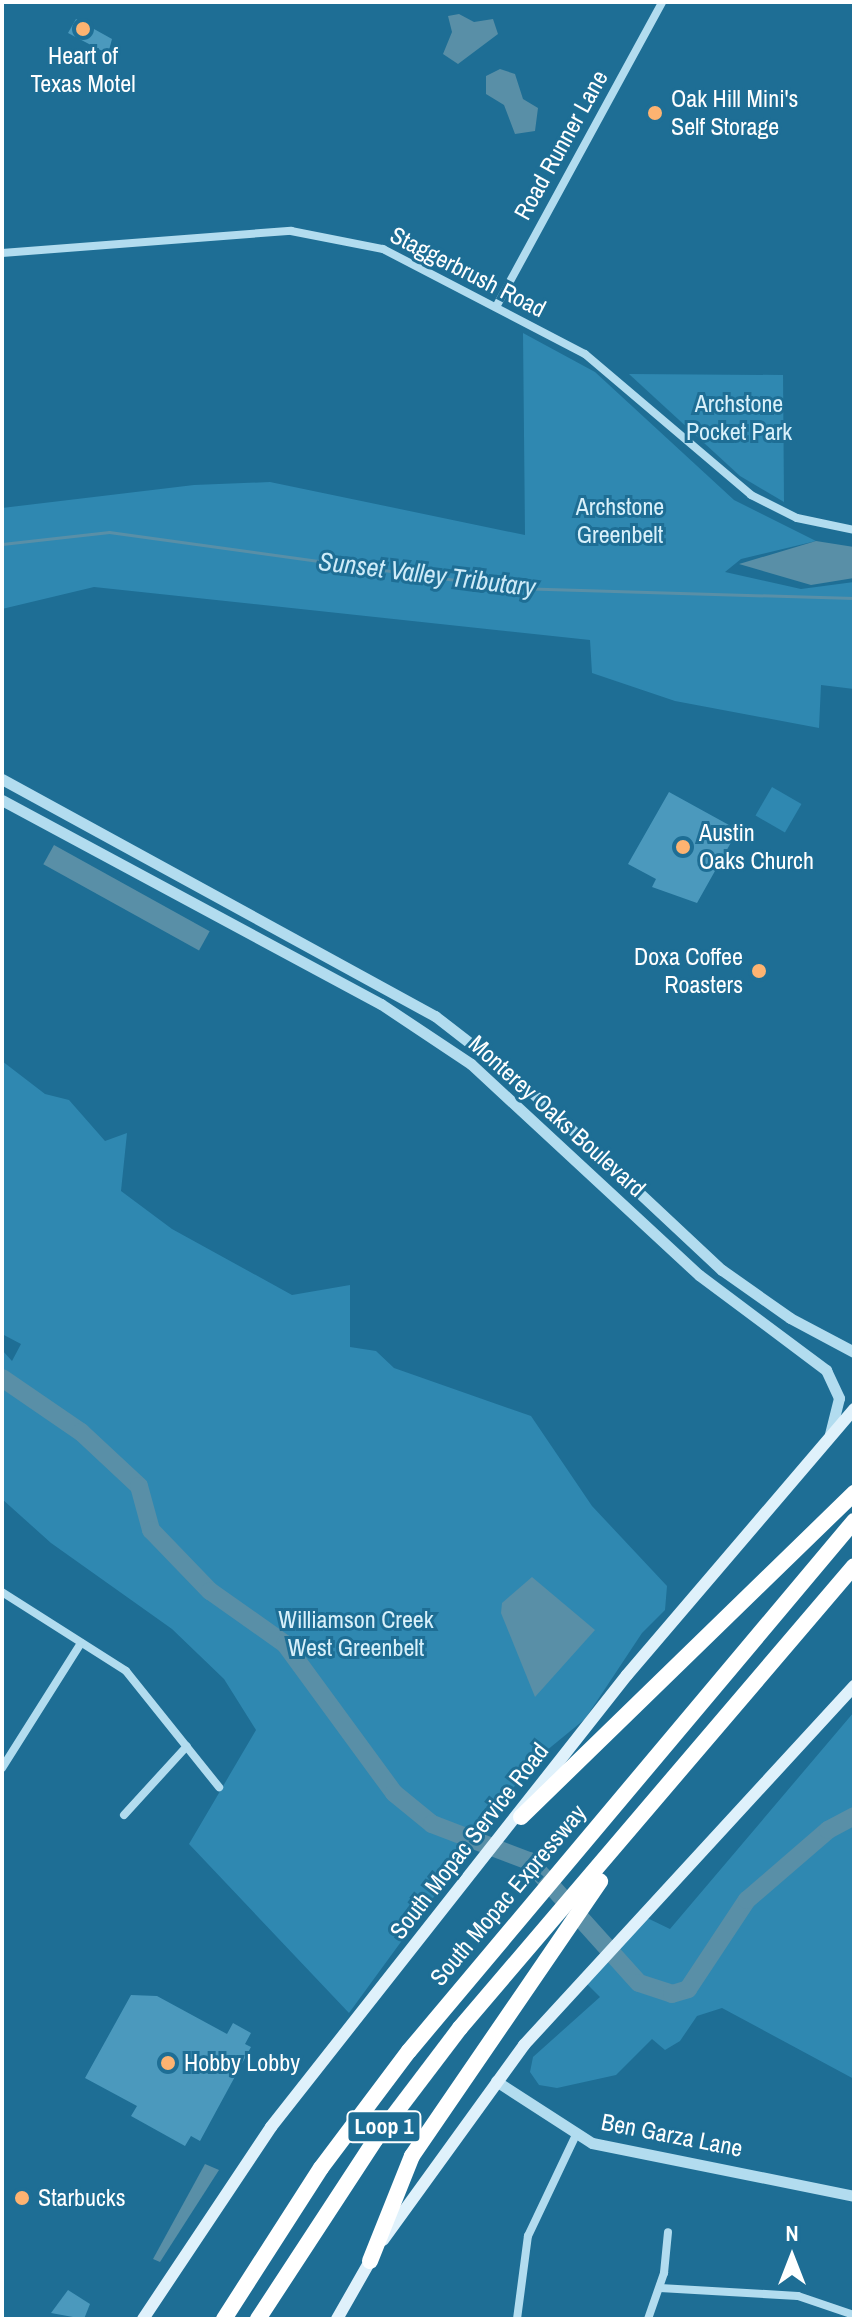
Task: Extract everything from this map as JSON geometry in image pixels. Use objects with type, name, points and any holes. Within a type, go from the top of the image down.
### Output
[{"type":"highway","points":[[521,1817],[854,1493]]},
{"type":"highway","name":"South Mopac Expressway","points":[[224,2319],[321,2168],[509,1931],[854,1521]]},
{"type":"highway","name":"South Mopac Expressway","points":[[258,2319],[400,2105],[528,1948],[600,1874],[642,1816],[854,1566]]},
{"type":"highway","points":[[370,2261],[412,2156],[600,1874]]},
{"type":"main road","name":"South Mopac Service Road","points":[[143,2319],[271,2127],[521,1817],[627,1675],[854,1409]]},
{"type":"main road","points":[[337,2319],[370,2261],[496,2081],[583,1980],[854,1686]]},
{"type":"street","name":"Road Runner Lane","points":[[496,307],[662,2]]},
{"type":"street","name":"Staggerbrush Road","points":[[2,253],[317,233],[383,249],[496,307],[608,370],[751,495],[797,518],[854,530]]},
{"type":"street","name":"Monterey Oaks Boulevard","points":[[2,779],[435,1016],[524,1085],[722,1270],[790,1318],[854,1352]]},
{"type":"street","name":"Monterey Oaks Boulevard","points":[[2,800],[381,1004],[471,1064],[689,1267],[826,1370],[839,1398],[828,1439]]},
{"type":"street","points":[[2,1592],[126,1671],[219,1787]]},
{"type":"street","points":[[2,1768],[81,1643]]},
{"type":"street","points":[[124,1815],[187,1746]]},
{"type":"street","name":"Ben Garza Lane","points":[[496,2081],[576,2135],[626,2152],[854,2196]]},
{"type":"street","points":[[517,2319],[528,2236],[576,2135]]},
{"type":"street","points":[[648,2319],[660,2288],[668,2232]]},
{"type":"street","points":[[660,2288],[798,2296],[854,2315]]},
{"type":"green space","name":"Archstone Greenbelt","points":[[523,333],[595,372],[734,500],[816,541],[741,559],[725,572],[801,589],[854,582],[854,689],[821,685],[819,728],[675,701],[592,673],[590,640],[94,587],[2,609],[2,508],[194,485],[270,482],[525,535]]},
{"type":"green space","name":"Archstone Pocket Park","points":[[629,374],[783,375],[784,502],[740,476]]},
{"type":"green space","points":[[772,787],[801,804],[785,833],[756,816]]},
{"type":"green space","name":"Williamson Creek West Greenbelt","points":[[2,1061],[45,1094],[69,1100],[105,1141],[127,1133],[121,1191],[172,1229],[292,1295],[350,1285],[350,1347],[376,1351],[394,1368],[531,1416],[592,1506],[667,1586],[665,1610],[642,1633],[585,1719],[546,1751],[528,1754],[530,1765],[349,2013],[189,1844],[256,1730],[224,1679],[172,1629],[51,1543],[2,1499],[2,1350],[12,1361],[21,1344],[2,1334]]},
{"type":"green space","points":[[854,1712],[854,2079],[722,2008],[697,2016],[680,2041],[665,2050],[652,2039],[616,2075],[557,2088],[539,2085],[530,2072],[533,2057],[600,1997],[583,1980],[643,1916],[670,1929]]},
{"type":"shaded area","points":[[459,14],[474,22],[493,19],[498,34],[458,64],[443,54],[452,32],[448,16]]},
{"type":"shaded area","points":[[500,69],[515,74],[523,99],[538,108],[535,131],[515,134],[504,105],[486,94],[486,76]]},
{"type":"shaded area","points":[[816,541],[854,547],[854,578],[811,585],[739,564]]},
{"type":"shaded area","points":[[54,845],[210,931],[199,951],[43,864]]},
{"type":"shaded area","points":[[532,1577],[595,1630],[535,1697],[501,1613],[502,1603]]},
{"type":"shaded area","points":[[205,2164],[219,2170],[160,2262],[153,2259]]},
{"type":"building","name":"Heart of Texas Motel","points":[[76,19],[112,39],[108,54],[68,33]]},
{"type":"building","name":"Austin Oaks Church","points":[[669,792],[738,830],[697,903],[652,887],[656,879],[628,864]]},
{"type":"building","name":"Hobby Lobby","points":[[131,1995],[157,1996],[227,2034],[233,2023],[251,2033],[245,2044],[251,2047],[200,2141],[191,2136],[185,2146],[131,2116],[137,2106],[85,2078]]},
{"type":"building","points":[[68,2290],[90,2304],[84,2319],[51,2313]]},
{"type":"waterway","name":"Sunset Valley Tributary","points":[[2,544],[109,532],[514,588],[854,598]]},
{"type":"waterway","points":[[2,1378],[81,1432],[139,1486],[151,1530],[210,1591],[285,1644],[394,1793],[432,1824],[529,1861],[639,1983],[672,1994],[688,1989],[747,1900],[828,1830],[854,1816]]},
{"type":"place","name":"Heart of Texas Motel","points":[[83,29]]},
{"type":"place","name":"Oak Hill Mini's Self Storage","points":[[655,113]]},
{"type":"place","name":"Austin Oaks Church","points":[[683,847]]},
{"type":"place","name":"Doxa Coffee Roasters","points":[[759,971]]},
{"type":"place","name":"Hobby Lobby","points":[[168,2063]]},
{"type":"place","name":"Starbucks","points":[[22,2198]]}]
